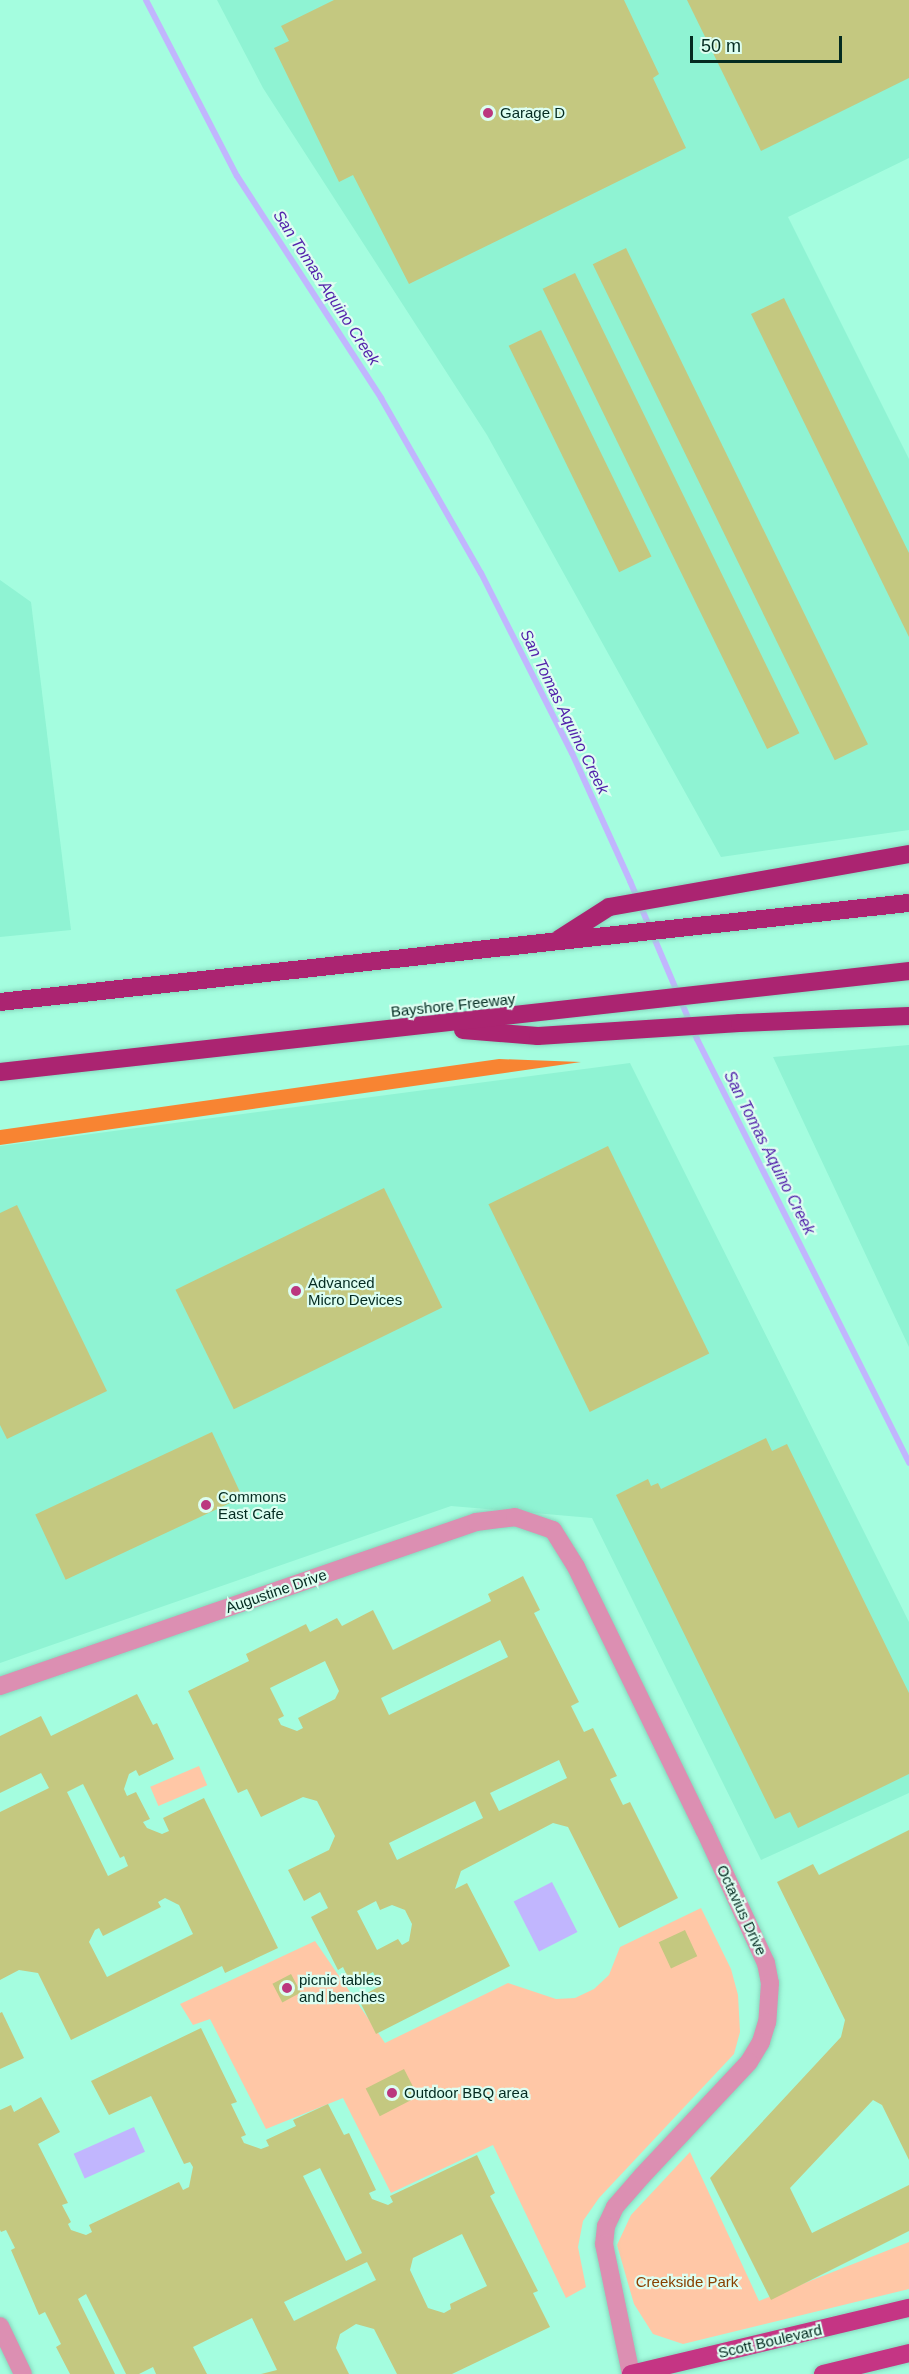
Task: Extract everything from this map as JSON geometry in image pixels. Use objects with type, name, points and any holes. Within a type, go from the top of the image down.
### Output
[{"type":"highway","points":[[555,941],[609,907],[909,854]]},
{"type":"highway","points":[[0,1002],[909,903]]},
{"type":"highway","name":"Bayshore Freeway","points":[[0,1072],[909,971]]},
{"type":"highway","points":[[416,1027],[538,1036],[740,1023],[909,1016]]},
{"type":"main road","name":"Scott Boulevard","points":[[631,2374],[909,2308]]},
{"type":"main road","points":[[822,2374],[909,2353]]},
{"type":"street","name":"Augustine Drive","points":[[0,1686],[476,1522],[515,1517],[553,1530]]},
{"type":"street","name":"Octavius Drive","points":[[553,1530],[576,1566],[720,1864],[766,1963],[770,1983],[767,2022],[761,2042],[749,2062],[642,2176],[615,2207],[606,2226],[604,2244],[631,2374]]},
{"type":"street","points":[[0,2326],[23,2374]]},
{"type":"shaded area","points":[[217,0],[909,0],[909,158],[788,217],[909,459],[909,830],[721,857],[487,435],[263,88]]},
{"type":"shaded area","points":[[0,580],[31,602],[71,930],[0,937]]},
{"type":"shaded area","points":[[909,1045],[909,1347],[773,1057]]},
{"type":"shaded area","points":[[499,1059],[581,1062],[0,1145],[0,1130]]},
{"type":"shaded area","points":[[630,1063],[909,1622],[909,1793],[761,1860],[592,1518],[451,1506],[0,1663],[0,1146]]},
{"type":"shaded area","points":[[552,1882],[577,1932],[539,1951],[514,1902]]},
{"type":"shaded area","points":[[134,2127],[145,2152],[85,2179],[74,2154]]},
{"type":"green space","points":[[199,1766],[207,1785],[158,1806],[150,1787]]},
{"type":"green space","points":[[701,1908],[731,1969],[738,1995],[740,2032],[734,2054],[599,2198],[583,2221],[578,2247],[586,2287],[566,2298],[493,2145],[391,2193],[343,2098],[266,2129],[210,2019],[193,2025],[180,2004],[315,1941],[385,2043],[508,1983],[556,1999],[575,1998],[594,1989],[609,1975],[620,1947]]},
{"type":"green space","name":"Creekside Park","points":[[690,2152],[759,2301],[909,2242],[909,2289],[683,2344],[653,2334],[634,2304],[617,2245],[631,2215]]},
{"type":"building","name":"Garage D","points":[[334,0],[624,0],[659,74],[653,78],[686,148],[409,284],[353,175],[339,182],[274,48],[289,41],[281,26]]},
{"type":"building","points":[[687,0],[909,0],[909,78],[761,151]]},
{"type":"building","points":[[626,248],[868,744],[835,760],[593,264]]},
{"type":"building","points":[[575,273],[799,733],[767,749],[543,289]]},
{"type":"building","points":[[784,298],[909,553],[909,637],[751,314]]},
{"type":"building","points":[[541,330],[651,556],[619,572],[509,346]]},
{"type":"building","points":[[608,1146],[709,1354],[590,1412],[488,1204]]},
{"type":"building","points":[[384,1188],[442,1308],[234,1409],[175,1290]]},
{"type":"building","points":[[17,1205],[107,1391],[7,1439],[0,1425],[0,1213]]},
{"type":"building","points":[[212,1432],[242,1497],[66,1580],[35,1514]]},
{"type":"building","points":[[766,1438],[772,1451],[787,1444],[909,1693],[909,1774],[798,1828],[790,1812],[775,1819],[616,1495],[648,1479],[651,1486],[658,1483],[661,1489]]},
{"type":"building","points":[[523,1576],[540,1610],[534,1613],[579,1702],[571,1706],[584,1732],[593,1728],[617,1776],[610,1779],[623,1805],[630,1802],[678,1898],[619,1928],[568,1827],[553,1823],[461,1871],[455,1889],[467,1883],[510,1966],[376,2034],[358,1998],[380,1986],[373,1972],[351,1984],[343,1967],[338,1970],[311,1917],[328,1908],[320,1892],[304,1901],[288,1870],[329,1850],[335,1836],[317,1801],[303,1797],[261,1817],[247,1789],[238,1793],[188,1691],[249,1661],[246,1654],[306,1624],[310,1632],[337,1618],[342,1626],[373,1610],[393,1650],[491,1601],[488,1594]],"holes":[[[500,1640],[508,1657],[389,1715],[381,1698]],[[325,1661],[339,1691],[335,1699],[298,1718],[303,1728],[297,1731],[281,1725],[278,1719],[284,1716],[270,1688]],[[559,1760],[567,1778],[499,1811],[490,1793]],[[475,1801],[483,1818],[397,1860],[389,1843]],[[376,1901],[380,1910],[392,1905],[405,1910],[412,1924],[409,1941],[402,1945],[398,1939],[377,1950],[357,1911]]]},
{"type":"building","points":[[137,1694],[153,1725],[157,1723],[174,1759],[139,1776],[136,1770],[129,1774],[124,1789],[127,1796],[136,1792],[150,1819],[143,1822],[147,1828],[162,1834],[169,1831],[163,1818],[204,1798],[278,1948],[225,1973],[222,1966],[71,2040],[38,1973],[19,1970],[0,1980],[0,1812],[49,1788],[41,1773],[0,1793],[0,1736],[41,1716],[51,1736]],"holes":[[[83,1784],[120,1858],[124,1856],[128,1866],[108,1876],[67,1792]],[[165,1898],[179,1905],[193,1934],[107,1977],[89,1942],[95,1930],[99,1928],[103,1936],[161,1907],[158,1902]]]},
{"type":"building","points":[[909,1830],[909,2160],[882,2105],[873,2100],[790,2188],[812,2233],[909,2185],[909,2231],[771,2300],[710,2178],[841,2037],[845,2020],[777,1882],[813,1864],[819,1875]]},
{"type":"building","points":[[685,1930],[697,1956],[671,1969],[659,1942]]},
{"type":"building","name":"picnic tables and benches","points":[[291,1974],[301,1993],[282,2002],[272,1984]]},
{"type":"building","points":[[2,2012],[24,2058],[0,2069],[0,2013]]},
{"type":"building","points":[[201,2028],[237,2102],[231,2104],[246,2135],[241,2137],[244,2143],[261,2149],[269,2146],[266,2140],[296,2126],[293,2120],[328,2104],[344,2135],[349,2133],[376,2190],[369,2193],[372,2199],[388,2205],[393,2202],[390,2196],[477,2155],[495,2193],[490,2196],[538,2291],[533,2293],[550,2327],[452,2374],[397,2374],[374,2329],[356,2324],[340,2334],[336,2348],[349,2374],[261,2374],[277,2370],[252,2318],[193,2347],[207,2374],[156,2374],[153,2367],[139,2374],[126,2374],[86,2294],[78,2299],[115,2374],[70,2374],[56,2347],[61,2344],[45,2312],[39,2315],[11,2250],[15,2248],[6,2230],[1,2232],[0,2230],[0,2110],[11,2105],[14,2112],[41,2097],[60,2132],[38,2144],[68,2203],[62,2205],[71,2222],[68,2224],[71,2230],[86,2235],[92,2232],[89,2225],[179,2182],[183,2190],[189,2187],[193,2167],[190,2162],[184,2164],[151,2096],[109,2115],[91,2081]],"holes":[[[320,2168],[362,2253],[346,2261],[303,2176]],[[462,2234],[487,2286],[450,2304],[451,2309],[444,2313],[428,2308],[410,2270],[413,2258]],[[367,2262],[376,2280],[294,2321],[284,2302]]]},
{"type":"building","name":"Outdoor BBQ area","points":[[404,2069],[418,2097],[380,2116],[366,2089]]},
{"type":"waterway","name":"San Tomas Aquino Creek","points":[[146,0],[237,176],[381,398],[481,573],[572,753],[630,881],[697,1039],[909,1463]]},
{"type":"place","name":"Garage D","points":[[488,113]]},
{"type":"place","name":"Advanced Micro Devices","points":[[296,1291]]},
{"type":"place","name":"Commons East Cafe","points":[[206,1505]]},
{"type":"place","name":"picnic tables and benches","points":[[287,1988]]},
{"type":"place","name":"Outdoor BBQ area","points":[[392,2093]]}]
